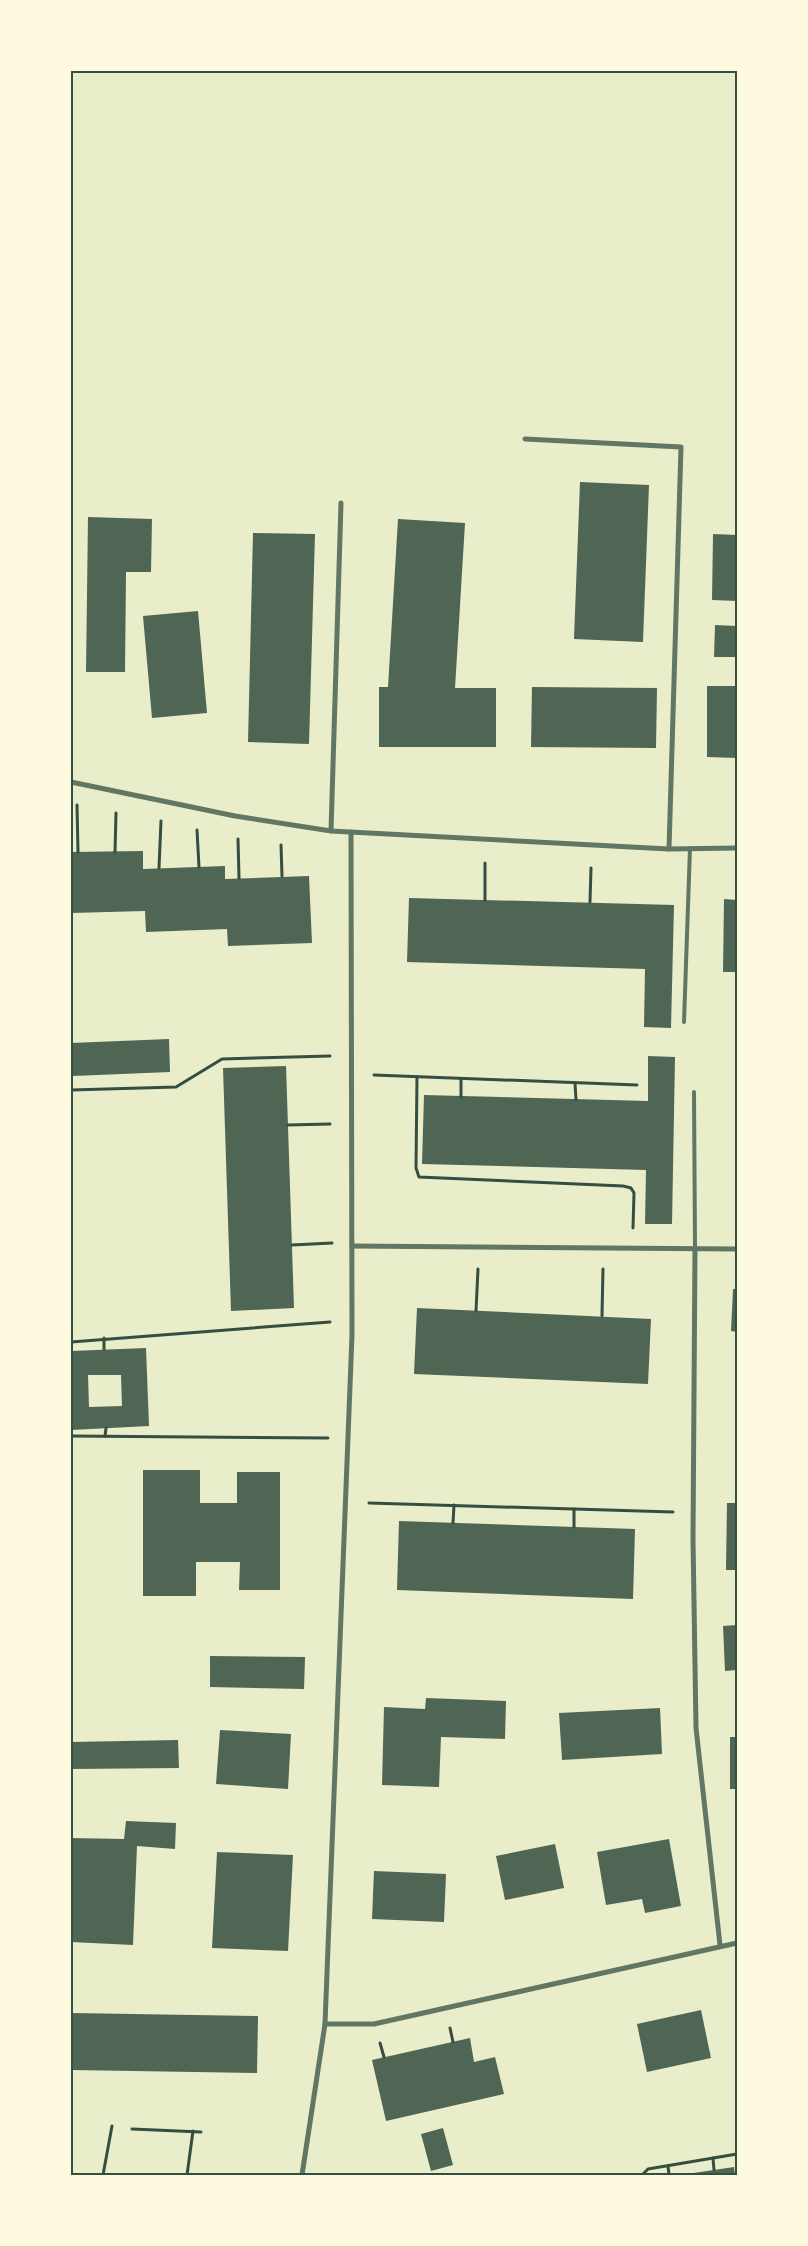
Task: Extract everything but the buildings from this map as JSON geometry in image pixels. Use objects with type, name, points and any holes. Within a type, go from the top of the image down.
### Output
[{"type":"street","points":[[525,440],[681,447],[669,849]]},
{"type":"street","points":[[331,830],[341,503]]},
{"type":"street","points":[[71,782],[235,816],[331,830],[669,849],[737,848]]},
{"type":"street","points":[[302,2175],[324,2024],[352,1335],[352,832]]},
{"type":"street","points":[[352,1246],[737,1249]]},
{"type":"street","points":[[695,1248],[693,1512],[696,1728],[720,1945]]},
{"type":"street","points":[[324,2024],[374,2024],[737,1942]]},
{"type":"lane","points":[[684,1022],[690,848]]},
{"type":"lane","points":[[694,1092],[695,1248]]},
{"type":"path","points":[[77,805],[78,852]]},
{"type":"path","points":[[115,852],[116,813]]},
{"type":"path","points":[[159,868],[161,821]]},
{"type":"path","points":[[197,828],[199,867]]},
{"type":"path","points":[[238,836],[239,878]]},
{"type":"path","points":[[281,843],[282,876]]},
{"type":"path","points":[[485,863],[485,900]]},
{"type":"path","points":[[590,868],[590,902]]},
{"type":"path","points":[[71,1090],[176,1087],[222,1059],[333,1056]]},
{"type":"path","points":[[373,1075],[637,1085]]},
{"type":"path","points":[[417,1077],[416,1168],[419,1178],[624,1186],[631,1188],[634,1193],[633,1232]]},
{"type":"path","points":[[461,1078],[461,1097]]},
{"type":"path","points":[[575,1083],[576,1100]]},
{"type":"path","points":[[288,1125],[334,1124]]},
{"type":"path","points":[[292,1245],[334,1243]]},
{"type":"path","points":[[476,1311],[478,1246]]},
{"type":"path","points":[[602,1316],[604,1248]]},
{"type":"path","points":[[71,1342],[333,1322]]},
{"type":"path","points":[[104,1338],[104,1350]]},
{"type":"path","points":[[105,1436],[106,1428]]},
{"type":"path","points":[[71,1436],[331,1438]]},
{"type":"path","points":[[369,1503],[693,1512]]},
{"type":"path","points":[[453,1523],[454,1505]]},
{"type":"path","points":[[574,1509],[574,1528]]},
{"type":"path","points":[[449,2023],[453,2042]]},
{"type":"path","points":[[378,2038],[384,2057]]},
{"type":"path","points":[[104,2175],[112,2126]]},
{"type":"path","points":[[132,2128],[201,2132]]},
{"type":"path","points":[[187,2175],[193,2131]]},
{"type":"path","points":[[642,2175],[648,2169],[737,2154]]},
{"type":"path","points":[[713,2158],[714,2170]]},
{"type":"path","points":[[668,2166],[669,2175]]}]
